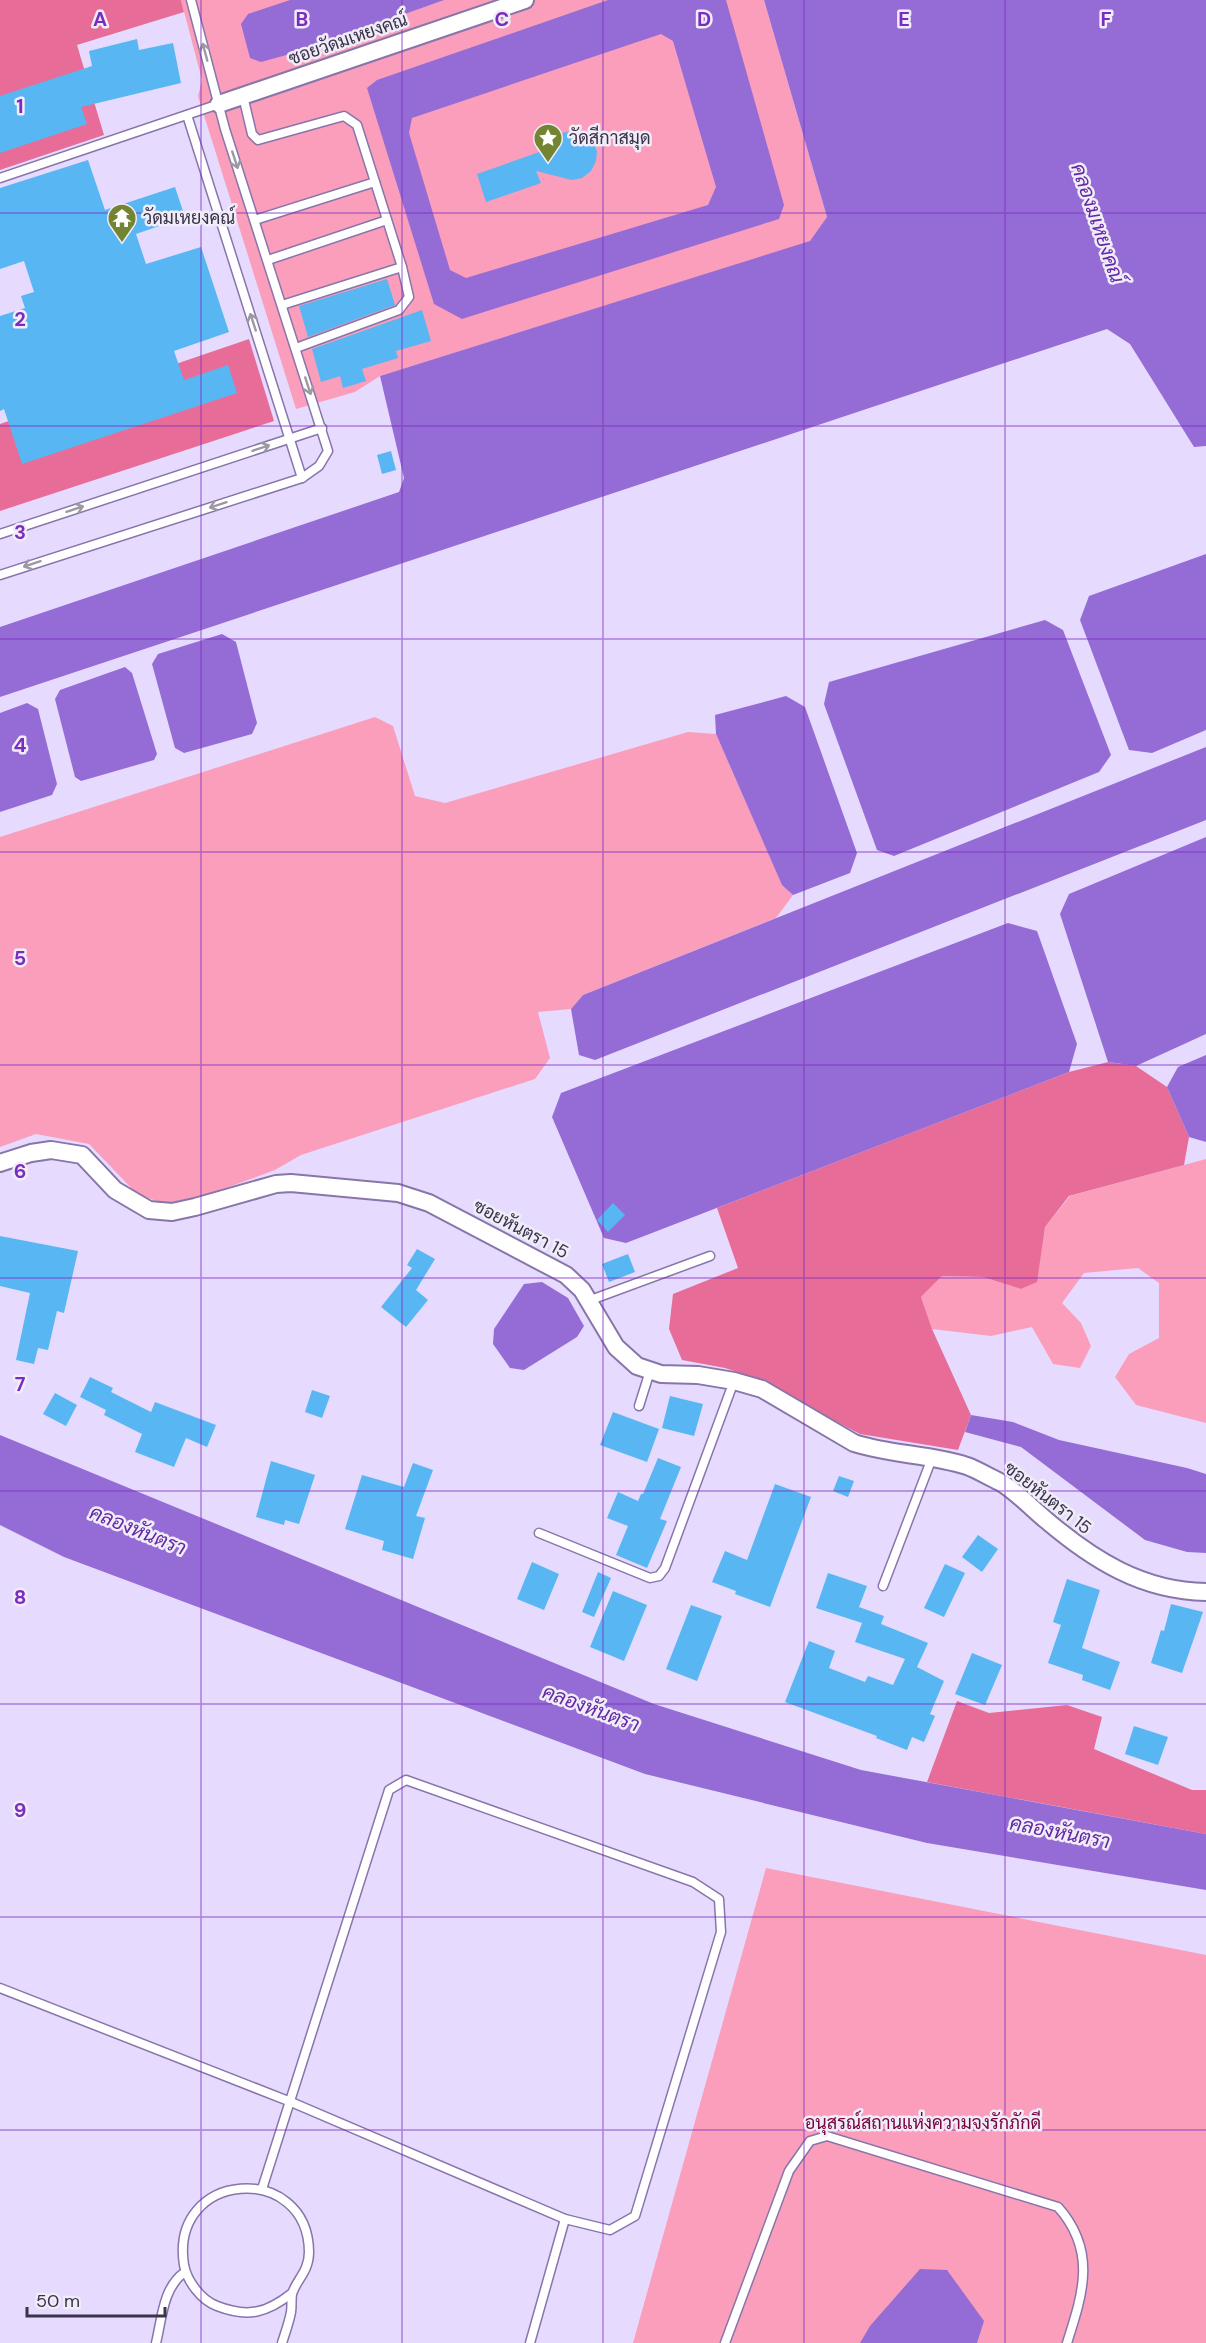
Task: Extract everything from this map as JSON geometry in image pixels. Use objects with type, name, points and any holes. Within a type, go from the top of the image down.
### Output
[{"type":"street","name":"ซอยวัดมเหยงคณ์","points":[[219,104],[525,0]]},
{"type":"street","name":"ซอยหันตรา 15","points":[[0,1163],[31,1153],[51,1150],[82,1155],[115,1190],[149,1210],[172,1212],[276,1184],[291,1183],[398,1193],[429,1203],[566,1275],[582,1290],[616,1347],[637,1366],[661,1374],[698,1375],[734,1381],[762,1389],[854,1443],[967,1466],[1003,1484],[1074,1544],[1100,1562],[1136,1578],[1194,1592],[1206,1592]]},
{"type":"lane","points":[[0,575],[302,478],[319,466],[328,451],[219,104],[192,0]]},
{"type":"lane","points":[[243,96],[252,134],[258,140],[344,116],[357,125],[402,267],[408,297],[399,310],[296,348]]},
{"type":"lane","points":[[0,178],[219,104]]},
{"type":"lane","points":[[187,115],[302,478]]},
{"type":"lane","points":[[255,220],[375,182]]},
{"type":"lane","points":[[268,260],[387,220]]},
{"type":"lane","points":[[282,305],[402,267]]},
{"type":"lane","points":[[0,534],[322,428]]},
{"type":"lane","points":[[588,1301],[710,1256]]},
{"type":"lane","points":[[639,1406],[650,1371]]},
{"type":"lane","points":[[539,1533],[650,1578],[658,1576],[665,1568],[734,1381]]},
{"type":"lane","points":[[883,1586],[933,1458]]},
{"type":"lane","points":[[0,1988],[291,2102],[565,2219],[610,2230],[635,2216],[721,1932],[719,1899],[693,1882],[406,1780],[389,1790],[291,2102],[262,2189]]},
{"type":"lane","points":[[725,2343],[789,2171],[810,2141],[826,2136],[1058,2207],[1072,2223],[1083,2259],[1081,2298],[1067,2343]]},
{"type":"lane","points":[[239,2188],[262,2189],[282,2198],[297,2213],[307,2233],[309,2254],[304,2275],[292,2293],[275,2306],[255,2313],[233,2313],[213,2305],[196,2291],[185,2272],[182,2250],[186,2227],[199,2208],[217,2194],[239,2188]]},
{"type":"lane","points":[[530,2343],[565,2219]]},
{"type":"lane","points":[[156,2343],[170,2287],[185,2272]]},
{"type":"lane","points":[[282,2343],[292,2310],[292,2293]]},
{"type":"green space","points":[[181,0],[764,0],[827,217],[810,242],[380,376],[355,392],[296,409],[198,96],[202,80]]},
{"type":"green space","points":[[375,717],[393,726],[415,796],[445,803],[688,732],[716,734],[782,884],[793,895],[776,918],[583,995],[571,1009],[538,1012],[550,1058],[535,1079],[301,1155],[275,1170],[194,1200],[162,1203],[137,1194],[89,1144],[36,1134],[0,1147],[0,837]]},
{"type":"green space","points":[[1206,1159],[1206,1423],[1136,1405],[1115,1377],[1129,1354],[1159,1338],[1159,1283],[1138,1268],[1084,1273],[1062,1303],[1081,1323],[1091,1346],[1080,1368],[1053,1364],[1032,1327],[991,1336],[932,1329],[921,1297],[942,1276],[983,1277],[1021,1289],[1036,1282],[1045,1227],[1070,1196]]},
{"type":"green space","name":"อนุสรณ์สถานแห่งความจงรักภักดี","points":[[766,1868],[1206,1955],[1206,2343],[633,2343]]},
{"type":"shaded area","points":[[0,0],[181,0],[184,12],[77,45],[104,135],[0,170]]},
{"type":"shaded area","points":[[249,339],[274,421],[0,511],[0,424]]},
{"type":"shaded area","points":[[1108,1062],[1136,1066],[1167,1087],[1189,1137],[1184,1165],[1069,1196],[1045,1227],[1037,1282],[1021,1289],[983,1277],[942,1276],[921,1297],[932,1329],[971,1415],[958,1450],[860,1434],[770,1383],[725,1368],[682,1360],[669,1329],[673,1294],[738,1268],[717,1208],[1069,1072]]},
{"type":"shaded area","points":[[957,1701],[989,1713],[1067,1705],[1102,1717],[1094,1749],[1192,1790],[1206,1790],[1206,1834],[927,1782]]},
{"type":"water","points":[[290,0],[444,0],[301,51],[261,62],[250,58],[241,24],[248,14]]},
{"type":"water","points":[[608,0],[726,0],[784,205],[779,219],[462,319],[434,304],[367,88],[377,80]],"holes":[[[661,34],[673,41],[716,187],[708,205],[466,278],[450,270],[409,133],[412,118]]]},
{"type":"water","name":"คลองมเหยงคณ์","points":[[764,0],[1206,0],[1206,446],[1194,447],[1130,344],[1107,329],[0,697],[0,627],[399,492],[404,478],[380,376],[810,241],[827,217]]},
{"type":"water","points":[[1206,554],[1206,730],[1152,753],[1129,750],[1080,620],[1089,596]]},
{"type":"water","points":[[1045,620],[1063,630],[1111,755],[1099,772],[894,856],[877,850],[824,704],[829,682]]},
{"type":"water","points":[[222,634],[236,642],[257,723],[252,734],[184,753],[175,748],[152,664],[158,654]]},
{"type":"water","points":[[125,667],[132,673],[157,754],[154,760],[81,781],[75,777],[55,699],[60,690]]},
{"type":"water","points":[[786,696],[805,707],[857,853],[850,873],[793,895],[782,885],[716,734],[715,715]]},
{"type":"water","points":[[27,703],[38,709],[57,784],[52,795],[0,812],[0,713]]},
{"type":"water","points":[[1206,747],[1206,820],[595,1060],[579,1055],[571,1009],[583,995]]},
{"type":"water","points":[[1206,837],[1206,1034],[1136,1066],[1108,1062],[1060,914],[1069,894]]},
{"type":"water","points":[[1008,923],[1037,931],[1077,1044],[1069,1072],[626,1243],[604,1238],[552,1117],[561,1093]]},
{"type":"water","points":[[1206,1055],[1206,1142],[1189,1137],[1167,1087],[1178,1067]]},
{"type":"water","points":[[542,1282],[568,1298],[584,1326],[577,1337],[524,1370],[510,1368],[493,1344],[494,1329],[524,1284]]},
{"type":"water","points":[[971,1415],[1013,1422],[1059,1440],[1206,1474],[1206,1553],[1187,1552],[1145,1540],[1021,1447],[965,1432]]},
{"type":"water","name":"คลองหันตรา","points":[[0,1435],[654,1704],[861,1770],[1206,1834],[1206,1890],[927,1843],[645,1774],[64,1557],[0,1525]]},
{"type":"water","points":[[920,2269],[947,2270],[984,2321],[977,2343],[860,2343],[870,2326]]},
{"type":"building","points":[[137,39],[139,50],[173,43],[181,83],[81,107],[87,124],[0,153],[0,96],[92,66],[89,51]]},
{"type":"building","points":[[573,131],[584,134],[592,141],[597,151],[596,161],[591,171],[582,178],[572,180],[536,171],[541,183],[486,202],[477,174],[548,149],[554,139],[562,133]]},
{"type":"building","points":[[88,160],[105,210],[175,187],[185,217],[136,234],[146,264],[201,247],[229,332],[174,351],[184,380],[228,365],[237,393],[22,464],[4,409],[0,411],[0,316],[25,308],[21,296],[34,292],[24,261],[0,269],[0,188]]},
{"type":"building","points":[[387,279],[395,305],[308,337],[299,306]]},
{"type":"building","points":[[422,310],[431,341],[396,351],[398,358],[362,369],[366,381],[343,388],[340,376],[321,382],[312,349]]},
{"type":"building","points":[[391,451],[396,470],[382,474],[377,455]]},
{"type":"building","points":[[613,1203],[625,1215],[608,1232],[597,1220]]},
{"type":"building","points":[[0,1236],[78,1251],[64,1313],[57,1311],[48,1350],[38,1348],[34,1364],[16,1360],[30,1293],[0,1286]]},
{"type":"building","points":[[417,1249],[435,1259],[416,1290],[428,1300],[406,1327],[381,1307],[412,1268],[407,1265]]},
{"type":"building","points":[[628,1254],[635,1272],[609,1282],[602,1264]]},
{"type":"building","points":[[90,1377],[113,1388],[111,1392],[151,1412],[155,1402],[216,1425],[207,1447],[186,1438],[174,1467],[135,1452],[142,1434],[104,1415],[106,1410],[80,1397]]},
{"type":"building","points":[[312,1390],[330,1396],[322,1418],[305,1412]]},
{"type":"building","points":[[55,1393],[77,1405],[66,1426],[43,1414]]},
{"type":"building","points":[[670,1396],[703,1404],[694,1436],[662,1428]]},
{"type":"building","points":[[613,1412],[659,1429],[647,1462],[600,1445]]},
{"type":"building","points":[[658,1458],[681,1467],[660,1519],[667,1521],[647,1568],[616,1555],[628,1526],[607,1518],[618,1492],[638,1501]]},
{"type":"building","points":[[271,1461],[315,1475],[299,1524],[285,1520],[284,1525],[256,1517]]},
{"type":"building","points":[[413,1463],[433,1470],[416,1516],[425,1518],[413,1559],[382,1550],[384,1541],[345,1529],[362,1475],[404,1487]]},
{"type":"building","points":[[839,1476],[854,1481],[848,1497],[833,1491]]},
{"type":"building","points":[[775,1484],[811,1497],[770,1607],[735,1594],[736,1591],[712,1582],[725,1551],[747,1560]]},
{"type":"building","points":[[978,1535],[998,1549],[982,1572],[962,1557]]},
{"type":"building","points":[[532,1562],[559,1574],[544,1610],[517,1599]]},
{"type":"building","points":[[945,1564],[965,1573],[944,1617],[924,1608]]},
{"type":"building","points":[[598,1572],[611,1578],[594,1617],[582,1612]]},
{"type":"building","points":[[828,1573],[867,1586],[859,1607],[884,1616],[881,1624],[928,1643],[917,1667],[944,1681],[930,1714],[935,1716],[924,1742],[912,1737],[907,1750],[876,1738],[877,1736],[785,1702],[809,1641],[835,1651],[829,1668],[865,1682],[868,1676],[893,1685],[905,1659],[855,1642],[862,1623],[816,1608]]},
{"type":"building","points":[[1067,1579],[1100,1590],[1082,1648],[1120,1662],[1110,1690],[1082,1680],[1083,1675],[1048,1663],[1061,1625],[1053,1622]]},
{"type":"building","points":[[613,1591],[647,1605],[624,1661],[590,1647]]},
{"type":"building","points":[[1171,1604],[1203,1612],[1182,1673],[1151,1663],[1161,1630],[1164,1631]]},
{"type":"building","points":[[691,1605],[722,1616],[697,1681],[666,1669]]},
{"type":"building","points":[[972,1653],[1002,1665],[985,1705],[955,1694]]},
{"type":"building","points":[[1134,1726],[1168,1737],[1158,1765],[1125,1754]]},
{"type":"place","name":"วัดสีกาสมุด","points":[[548,164]]},
{"type":"place","name":"วัดมเหยงคณ์","points":[[122,244]]}]
